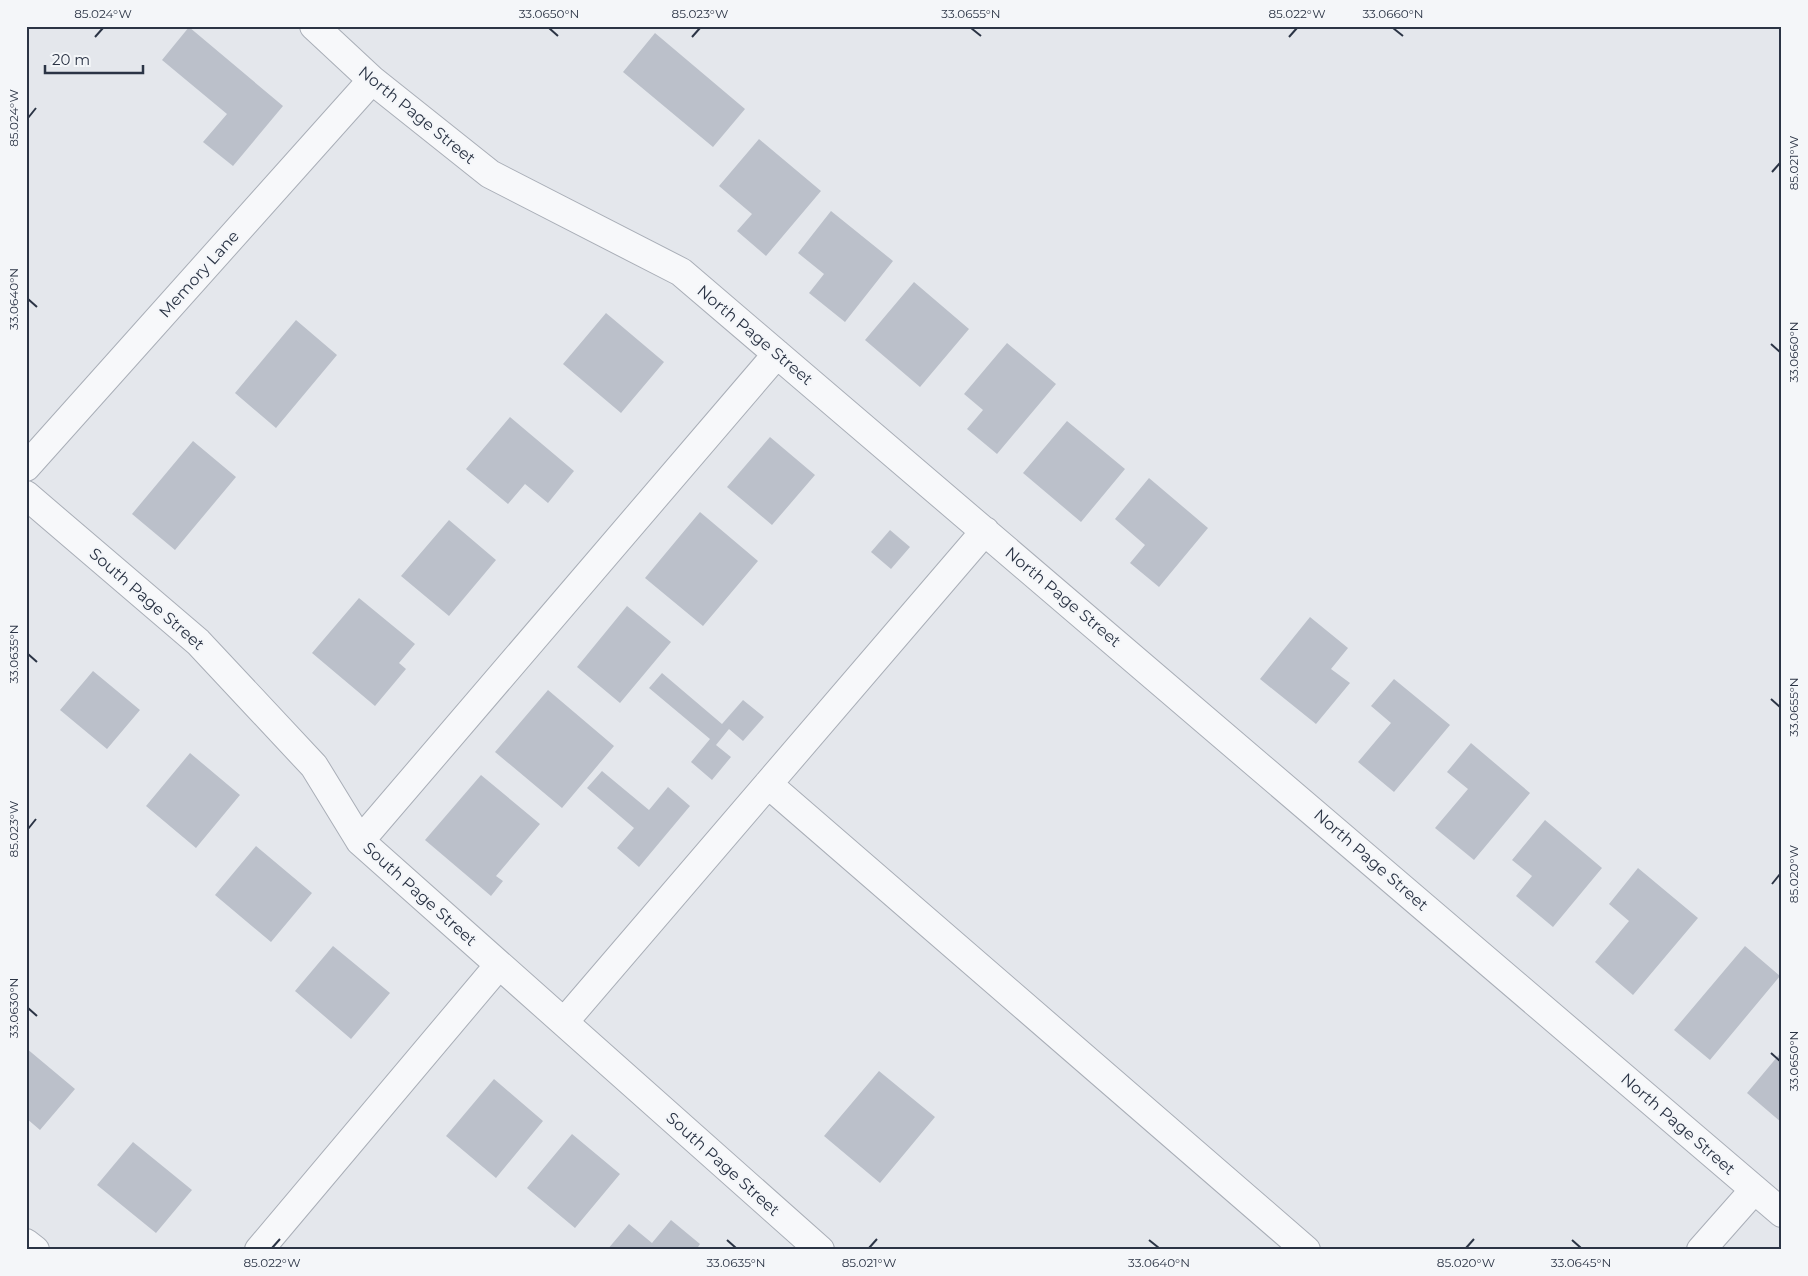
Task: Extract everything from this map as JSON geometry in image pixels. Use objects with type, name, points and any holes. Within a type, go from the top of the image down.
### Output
[{"type":"street","name":"North Page Street","points":[[314,26],[372,80],[490,174],[681,272],[1782,1213]]},
{"type":"street","name":"Memory Lane","points":[[26,467],[372,80]]},
{"type":"street","points":[[360,841],[777,354]]},
{"type":"street","name":"South Page Street","points":[[26,495],[198,642],[314,766],[360,841],[820,1250]]},
{"type":"street","points":[[564,1022],[985,531]]},
{"type":"street","points":[[768,784],[1306,1250]]},
{"type":"street","points":[[259,1250],[499,964]]},
{"type":"street","points":[[1702,1250],[1754,1190]]},
{"type":"street","points":[[26,1243],[35,1250]]},
{"type":"building","points":[[189,27],[283,106],[233,166],[203,142],[227,114],[162,60]]},
{"type":"building","points":[[655,33],[745,109],[713,147],[623,72]]},
{"type":"building","points":[[759,139],[821,191],[766,256],[737,231],[752,214],[719,186]]},
{"type":"building","points":[[831,211],[893,261],[845,322],[809,293],[824,274],[798,253]]},
{"type":"building","points":[[914,282],[969,329],[920,387],[865,340]]},
{"type":"building","points":[[606,313],[664,362],[621,413],[563,364]]},
{"type":"building","points":[[296,320],[337,355],[276,428],[235,393]]},
{"type":"building","points":[[1007,343],[1056,384],[997,454],[967,429],[983,410],[964,394]]},
{"type":"building","points":[[510,417],[574,471],[548,503],[525,484],[508,504],[466,469]]},
{"type":"building","points":[[1067,421],[1125,469],[1081,522],[1023,473]]},
{"type":"building","points":[[770,437],[815,475],[772,525],[727,487]]},
{"type":"building","points":[[193,441],[236,477],[175,550],[132,514]]},
{"type":"building","points":[[1149,478],[1208,528],[1159,587],[1130,563],[1145,545],[1115,519]]},
{"type":"building","points":[[700,512],[758,561],[703,626],[645,578]]},
{"type":"building","points":[[449,520],[496,560],[449,616],[401,576]]},
{"type":"building","points":[[890,530],[910,547],[891,569],[871,552]]},
{"type":"building","points":[[359,598],[415,644],[399,663],[406,669],[375,706],[312,653]]},
{"type":"building","points":[[627,606],[671,642],[620,703],[577,667]]},
{"type":"building","points":[[1310,617],[1348,648],[1331,669],[1350,683],[1316,724],[1260,679]]},
{"type":"building","points":[[93,671],[140,710],[107,749],[60,710]]},
{"type":"building","points":[[662,673],[722,724],[743,700],[764,717],[743,741],[729,729],[716,745],[731,757],[712,780],[691,762],[710,739],[649,688]]},
{"type":"building","points":[[1394,679],[1450,725],[1394,792],[1358,762],[1391,723],[1371,706]]},
{"type":"building","points":[[548,690],[614,746],[562,808],[495,752]]},
{"type":"building","points":[[1471,743],[1530,793],[1474,860],[1435,828],[1468,789],[1447,772]]},
{"type":"building","points":[[190,753],[240,795],[196,848],[146,806]]},
{"type":"building","points":[[602,771],[649,810],[668,787],[690,806],[639,867],[617,848],[634,828],[587,788]]},
{"type":"building","points":[[481,775],[540,824],[496,876],[503,881],[491,896],[425,840]]},
{"type":"building","points":[[1545,820],[1602,868],[1553,927],[1516,896],[1532,876],[1512,860]]},
{"type":"building","points":[[256,846],[312,893],[271,942],[215,895]]},
{"type":"building","points":[[1638,868],[1698,918],[1633,995],[1595,962],[1629,921],[1609,904]]},
{"type":"building","points":[[333,946],[390,993],[351,1039],[295,991]]},
{"type":"building","points":[[1745,946],[1780,976],[1710,1060],[1674,1030]]},
{"type":"building","points":[[26,1048],[75,1089],[40,1130],[26,1118]]},
{"type":"building","points":[[1782,1051],[1782,1123],[1747,1093]]},
{"type":"building","points":[[879,1071],[935,1117],[880,1183],[824,1136]]},
{"type":"building","points":[[494,1079],[543,1121],[496,1178],[446,1136]]},
{"type":"building","points":[[572,1134],[620,1174],[575,1228],[527,1188]]},
{"type":"building","points":[[133,1142],[192,1190],[156,1233],[97,1185]]},
{"type":"building","points":[[671,1220],[700,1244],[696,1250],[607,1250],[629,1224],[652,1243]]}]
